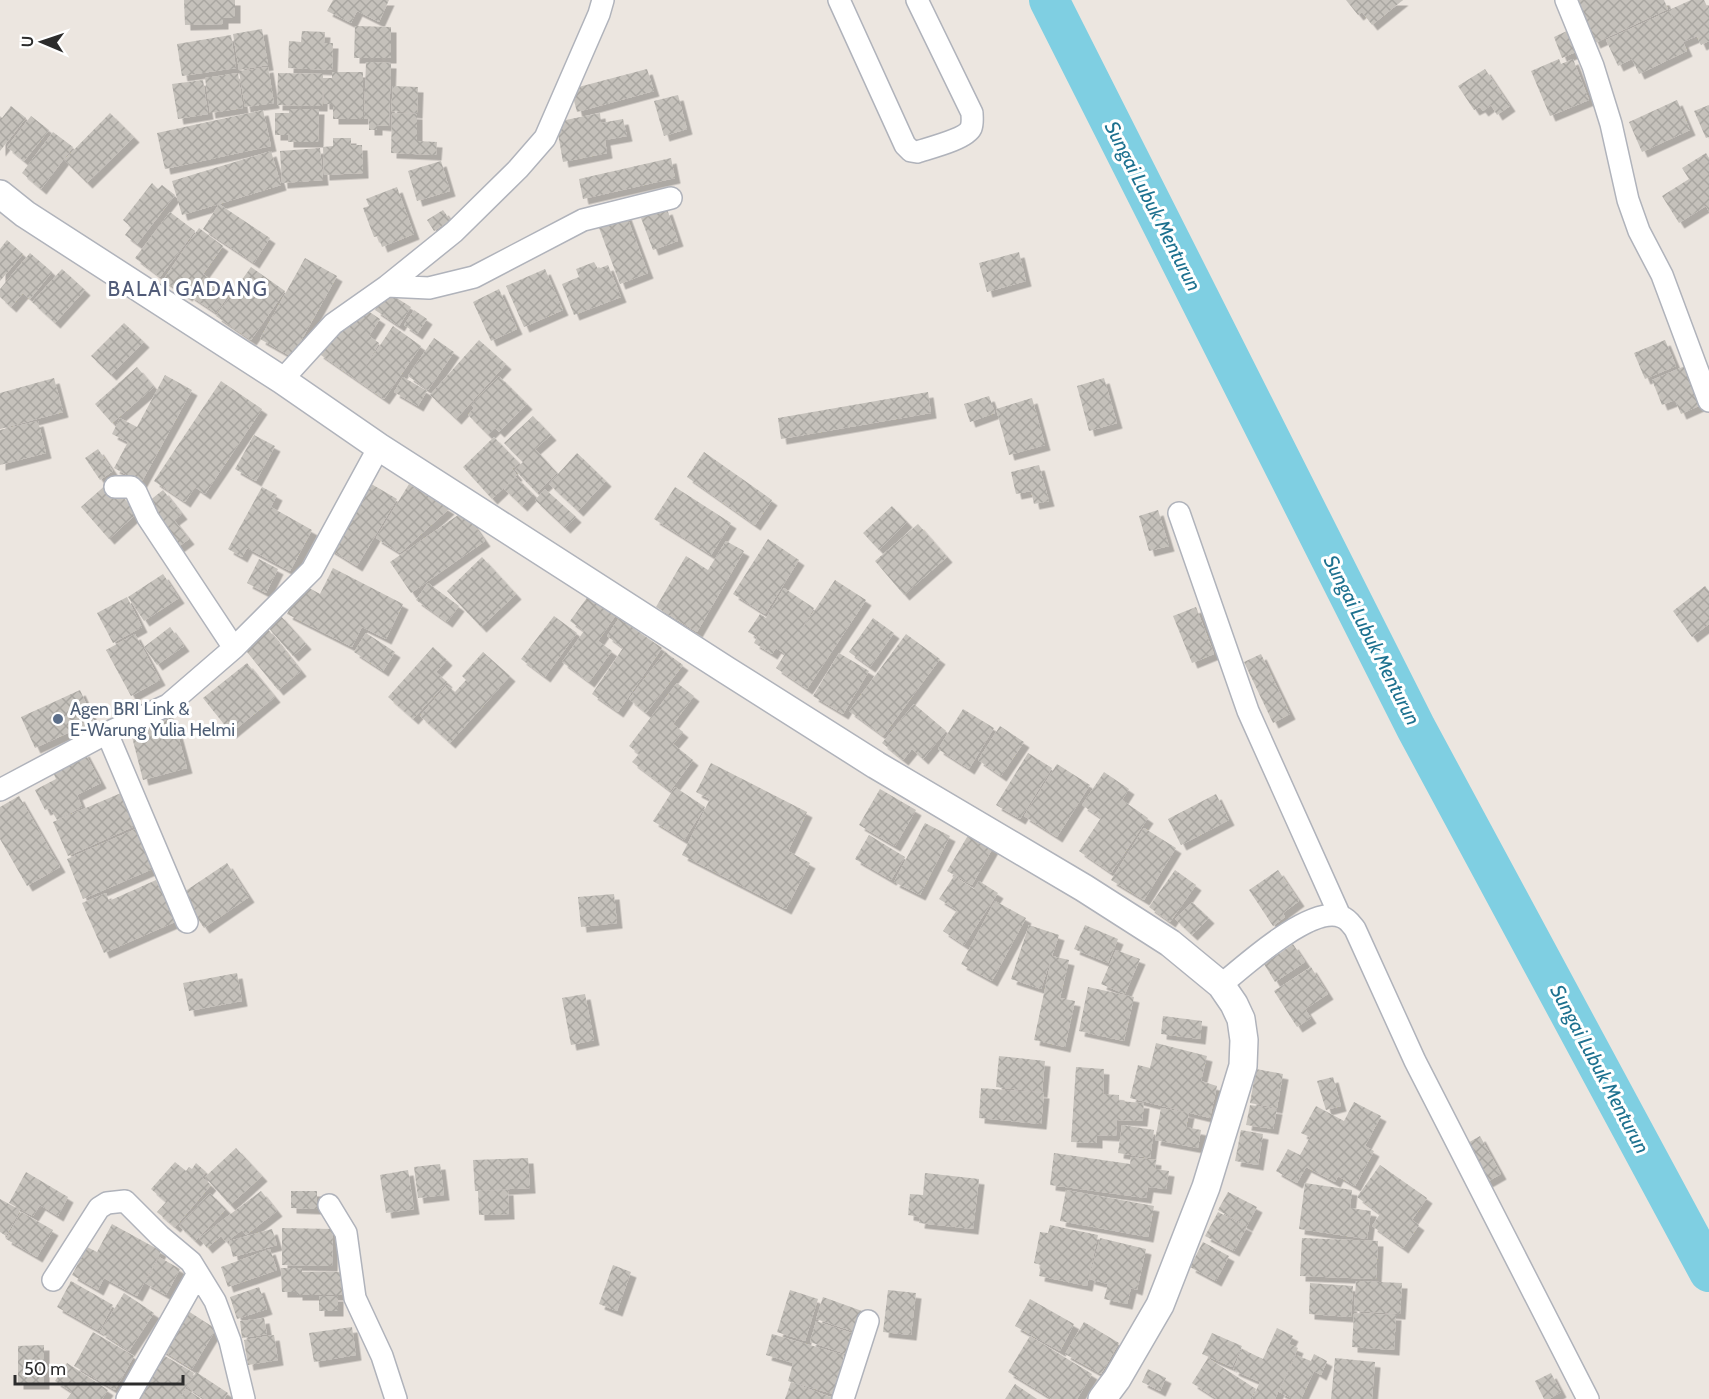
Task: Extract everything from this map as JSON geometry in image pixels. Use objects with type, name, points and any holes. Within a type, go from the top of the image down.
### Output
[{"type":"street","points":[[282,380],[333,324],[387,286],[454,232],[518,169],[545,138],[603,0]]},
{"type":"street","points":[[839,0],[905,145],[911,151],[917,152],[965,135],[971,129],[972,122],[972,113],[917,0]]},
{"type":"street","points":[[1566,0],[1593,66],[1639,231],[1662,274],[1709,401]]},
{"type":"street","points":[[0,194],[25,214],[282,380],[379,447],[876,765],[1074,882],[1161,937],[1221,985],[1234,1004],[1241,1020],[1244,1040],[1242,1066],[1206,1187],[1160,1305],[1117,1379],[1102,1399]]},
{"type":"street","points":[[387,286],[429,288],[474,277],[583,220],[671,198]]},
{"type":"street","points":[[0,790],[107,733],[168,705],[234,648],[312,570],[379,447]]},
{"type":"street","points":[[115,487],[131,488],[136,492],[148,518],[234,648]]},
{"type":"street","points":[[1179,513],[1248,711],[1340,916]]},
{"type":"street","points":[[107,733],[187,922]]},
{"type":"street","points":[[1221,985],[1285,934],[1315,919],[1332,915],[1349,921],[1355,929],[1415,1061],[1588,1399]]},
{"type":"street","points":[[53,1280],[99,1208],[107,1203],[125,1201],[160,1236],[191,1262],[215,1301],[230,1341],[244,1399]]},
{"type":"street","points":[[329,1205],[346,1233],[355,1298],[382,1356],[396,1399]]},
{"type":"street","points":[[127,1399],[197,1275]]},
{"type":"street","points":[[843,1399],[868,1321]]},
{"type":"building","points":[[184,0],[235,0],[235,18],[223,18],[223,24],[185,25]]},
{"type":"building","points":[[333,0],[389,0],[379,22],[357,11],[351,23],[327,11]]},
{"type":"building","points":[[1346,0],[1403,0],[1372,25],[1362,12],[1358,15]]},
{"type":"building","points":[[1575,0],[1664,0],[1668,9],[1595,43]]},
{"type":"building","points":[[1691,0],[1704,0],[1709,10],[1709,41],[1701,45],[1697,36],[1683,42],[1687,51],[1639,74],[1632,59],[1618,66],[1606,40],[1669,11],[1677,26],[1669,10]]},
{"type":"building","points":[[355,26],[391,27],[391,58],[354,58]]},
{"type":"building","points":[[262,29],[268,65],[239,70],[233,34]]},
{"type":"building","points":[[1569,30],[1578,51],[1562,58],[1554,37]]},
{"type":"building","points":[[302,31],[325,32],[324,43],[333,43],[332,70],[288,68],[289,41],[301,42]]},
{"type":"building","points":[[231,35],[236,68],[182,76],[177,44]]},
{"type":"building","points":[[1559,59],[1561,64],[1573,59],[1589,100],[1550,116],[1531,71]]},
{"type":"building","points":[[366,62],[391,63],[389,126],[377,125],[377,130],[369,130],[369,119],[364,119]]},
{"type":"building","points":[[268,67],[274,103],[245,107],[239,71]]},
{"type":"building","points":[[647,69],[654,91],[577,112],[571,89]]},
{"type":"building","points":[[1485,69],[1510,106],[1497,115],[1491,105],[1483,111],[1480,107],[1474,110],[1458,86]]},
{"type":"building","points":[[332,72],[363,72],[363,119],[333,119],[333,104],[324,104],[323,84],[322,106],[277,105],[278,73],[323,74],[323,78],[332,78]]},
{"type":"building","points":[[238,73],[243,108],[210,113],[205,78]]},
{"type":"building","points":[[203,80],[208,114],[178,119],[172,84]]},
{"type":"building","points":[[393,86],[418,87],[417,113],[391,111]]},
{"type":"building","points":[[678,95],[687,129],[664,136],[654,101]]},
{"type":"building","points":[[1677,100],[1690,130],[1642,152],[1629,122]]},
{"type":"building","points":[[1709,105],[1709,137],[1706,138],[1694,111]]},
{"type":"building","points":[[11,106],[26,118],[0,151],[0,116],[2,118]]},
{"type":"building","points":[[289,109],[319,109],[318,142],[288,142],[288,135],[275,135],[275,113],[289,113]]},
{"type":"building","points":[[263,110],[271,146],[165,169],[157,133]]},
{"type":"building","points":[[110,113],[134,137],[87,183],[64,160]]},
{"type":"building","points":[[392,113],[417,114],[417,141],[437,142],[436,155],[391,153]]},
{"type":"building","points":[[600,113],[601,123],[623,119],[627,136],[605,140],[607,153],[563,162],[556,122]]},
{"type":"building","points":[[31,116],[49,130],[24,161],[7,147]]},
{"type":"building","points":[[53,132],[73,147],[41,189],[22,173]]},
{"type":"building","points":[[333,138],[351,138],[351,145],[362,145],[363,173],[324,175],[323,147],[333,146]]},
{"type":"building","points":[[320,148],[323,180],[282,183],[280,151]]},
{"type":"building","points":[[271,151],[281,185],[182,215],[172,181]]},
{"type":"building","points":[[1706,153],[1709,158],[1709,212],[1706,206],[1679,223],[1662,196],[1689,179],[1682,168]]},
{"type":"building","points":[[671,158],[675,178],[583,199],[579,179]]},
{"type":"building","points":[[441,161],[450,191],[417,201],[408,171]]},
{"type":"building","points":[[152,183],[158,189],[162,185],[175,195],[137,244],[125,235],[131,227],[123,220]]},
{"type":"building","points":[[397,187],[414,234],[382,247],[378,236],[374,237],[363,208],[369,206],[366,199]]},
{"type":"building","points":[[219,204],[270,238],[254,263],[203,229]]},
{"type":"building","points":[[667,209],[678,241],[653,250],[641,218]]},
{"type":"building","points":[[443,210],[450,220],[434,231],[427,220]]},
{"type":"building","points":[[170,212],[195,231],[160,277],[135,258]]},
{"type":"building","points":[[626,214],[648,273],[620,284],[598,225]]},
{"type":"building","points":[[199,228],[223,246],[203,274],[230,293],[216,313],[189,295],[201,277],[187,296],[163,280]]},
{"type":"building","points":[[7,240],[23,254],[0,281],[0,249]]},
{"type":"building","points":[[1019,252],[1026,281],[987,292],[979,263]]},
{"type":"building","points":[[30,253],[52,272],[30,299],[23,293],[11,307],[0,297],[0,289]]},
{"type":"building","points":[[305,258],[337,276],[292,357],[260,339]]},
{"type":"building","points":[[594,262],[598,269],[608,265],[621,297],[574,315],[562,284],[579,277],[576,269]]},
{"type":"building","points":[[251,267],[285,291],[251,340],[216,316]]},
{"type":"building","points":[[62,269],[85,290],[55,323],[32,302]]},
{"type":"building","points":[[545,269],[563,310],[524,327],[506,286]]},
{"type":"building","points":[[499,289],[517,329],[491,341],[473,302]]},
{"type":"building","points":[[387,292],[411,307],[399,326],[375,310]]},
{"type":"building","points":[[362,307],[380,319],[369,336],[379,343],[364,369],[393,326],[421,346],[384,399],[318,353],[339,321],[349,327]]},
{"type":"building","points":[[414,310],[427,319],[417,334],[404,325]]},
{"type":"building","points":[[124,323],[144,342],[111,375],[91,356]]},
{"type":"building","points":[[434,338],[454,352],[428,390],[408,376]]},
{"type":"building","points":[[479,340],[506,364],[456,419],[430,395]]},
{"type":"building","points":[[1665,340],[1676,366],[1645,379],[1634,353]]},
{"type":"building","points":[[1685,366],[1701,405],[1681,414],[1675,400],[1662,405],[1652,380]]},
{"type":"building","points":[[137,367],[154,387],[112,423],[95,404]]},
{"type":"building","points":[[165,375],[192,390],[141,483],[114,468],[128,442],[112,434],[120,418],[137,427]]},
{"type":"building","points":[[499,376],[527,404],[499,432],[495,428],[488,435],[468,415],[474,408],[471,405]]},
{"type":"building","points":[[403,377],[427,391],[418,406],[394,392]]},
{"type":"building","points":[[54,378],[63,412],[0,429],[0,393]]},
{"type":"building","points":[[1104,378],[1117,423],[1089,431],[1077,386]]},
{"type":"building","points":[[221,381],[262,409],[205,494],[195,487],[185,502],[154,481]]},
{"type":"building","points":[[928,392],[931,413],[781,439],[778,418]]},
{"type":"building","points":[[989,396],[995,413],[970,422],[964,404]]},
{"type":"building","points":[[1032,398],[1045,445],[1009,455],[996,409]]},
{"type":"building","points":[[533,416],[551,435],[535,449],[557,473],[537,493],[515,470],[523,462],[504,443]]},
{"type":"building","points":[[38,421],[46,453],[0,465],[0,430]]},
{"type":"building","points":[[254,435],[275,446],[256,481],[235,469]]},
{"type":"building","points":[[494,437],[519,463],[512,469],[517,475],[492,499],[463,467]]},
{"type":"building","points":[[98,449],[113,471],[100,480],[85,458]]},
{"type":"building","points":[[704,452],[772,500],[755,525],[687,477]]},
{"type":"building","points":[[577,453],[606,481],[578,511],[549,484]]},
{"type":"building","points":[[1039,465],[1049,501],[1034,504],[1031,491],[1016,494],[1011,472]]},
{"type":"building","points":[[516,477],[533,494],[522,506],[504,489]]},
{"type":"building","points":[[109,482],[137,513],[109,539],[81,507]]},
{"type":"building","points":[[368,482],[397,499],[357,566],[328,548]]},
{"type":"building","points":[[409,484],[449,509],[400,553],[376,538]]},
{"type":"building","points":[[262,487],[277,495],[271,507],[312,530],[290,571],[247,548],[242,557],[228,549]]},
{"type":"building","points":[[675,487],[731,523],[711,555],[654,519]]},
{"type":"building","points":[[545,489],[576,517],[565,528],[535,500]]},
{"type":"building","points":[[163,490],[182,514],[174,520],[189,539],[177,548],[144,505]]},
{"type":"building","points":[[892,506],[907,522],[879,550],[863,533]]},
{"type":"building","points":[[1158,510],[1169,546],[1149,551],[1139,516]]},
{"type":"building","points":[[464,511],[485,541],[411,593],[390,562]]},
{"type":"building","points":[[918,524],[947,557],[904,595],[875,561]]},
{"type":"building","points":[[768,539],[799,560],[765,614],[733,594]]},
{"type":"building","points":[[726,541],[744,551],[697,632],[656,607],[686,556],[708,570]]},
{"type":"building","points":[[482,557],[516,594],[481,627],[447,591]]},
{"type":"building","points":[[259,559],[278,569],[266,593],[247,583]]},
{"type":"building","points":[[333,568],[403,604],[386,639],[362,627],[352,647],[287,614],[302,584],[320,594]]},
{"type":"building","points":[[163,574],[179,598],[144,621],[128,597]]},
{"type":"building","points":[[835,580],[866,600],[807,689],[776,668],[785,654],[776,648],[772,654],[754,643],[757,637],[748,632],[760,614],[766,618],[784,588],[814,608],[796,638]]},
{"type":"building","points":[[428,583],[459,606],[447,622],[416,600]]},
{"type":"building","points":[[1705,586],[1709,591],[1709,624],[1692,637],[1673,611]]},
{"type":"building","points":[[589,595],[616,615],[598,641],[612,651],[589,682],[562,662],[584,631],[570,621]]},
{"type":"building","points":[[127,597],[142,627],[113,643],[97,613]]},
{"type":"building","points":[[1196,607],[1214,654],[1192,663],[1173,616]]},
{"type":"building","points":[[279,614],[306,644],[293,656],[266,625]]},
{"type":"building","points":[[554,616],[577,633],[545,677],[521,659]]},
{"type":"building","points":[[619,618],[662,648],[618,712],[592,694],[623,648],[607,636]]},
{"type":"building","points":[[873,618],[894,633],[870,667],[849,652]]},
{"type":"building","points":[[170,627],[184,646],[157,665],[144,647]]},
{"type":"building","points":[[267,628],[301,671],[278,690],[243,647]]},
{"type":"building","points":[[366,633],[395,652],[383,671],[354,652]]},
{"type":"building","points":[[135,634],[160,680],[131,696],[106,650]]},
{"type":"building","points":[[906,634],[940,659],[883,736],[849,711]]},
{"type":"building","points":[[433,647],[447,660],[436,672],[447,682],[413,719],[388,697]]},
{"type":"building","points":[[483,652],[510,676],[450,743],[420,716],[447,685],[455,692],[466,680],[462,676]]},
{"type":"building","points":[[665,652],[683,665],[646,713],[629,699]]},
{"type":"building","points":[[839,653],[869,671],[843,714],[813,696]]},
{"type":"building","points":[[1261,654],[1290,714],[1273,723],[1244,662]]},
{"type":"building","points":[[247,663],[275,697],[231,733],[203,698]]},
{"type":"building","points":[[677,683],[694,696],[673,724],[683,732],[673,744],[693,760],[670,791],[632,762],[639,754],[629,746]]},
{"type":"building","name":"Agen BRI Link & E-Warung Yulia Helmi","points":[[80,690],[94,721],[35,748],[21,717]]},
{"type":"building","points":[[914,704],[946,731],[923,759],[912,749],[903,760],[882,743]]},
{"type":"building","points":[[963,709],[994,728],[969,769],[938,749]]},
{"type":"building","points":[[173,717],[187,768],[143,780],[130,729]]},
{"type":"building","points":[[1000,726],[1024,742],[1001,776],[978,760]]},
{"type":"building","points":[[84,751],[101,783],[77,795],[82,807],[57,820],[50,808],[45,810],[35,790],[56,779],[51,768]]},
{"type":"building","points":[[1028,753],[1052,768],[1020,819],[996,805]]},
{"type":"building","points":[[711,763],[807,812],[788,851],[810,863],[786,909],[682,855],[710,799],[696,792]]},
{"type":"building","points":[[1057,764],[1090,785],[1057,837],[1024,816]]},
{"type":"building","points":[[1104,772],[1129,789],[1122,800],[1148,818],[1111,873],[1079,851],[1101,818],[1082,805]]},
{"type":"building","points":[[675,787],[705,807],[684,840],[653,821]]},
{"type":"building","points":[[880,789],[916,810],[895,846],[859,825]]},
{"type":"building","points":[[121,793],[135,826],[68,856],[53,822]]},
{"type":"building","points":[[1216,794],[1229,820],[1181,845],[1168,819]]},
{"type":"building","points":[[19,796],[60,867],[27,886],[0,839],[0,807]]},
{"type":"building","points":[[925,823],[950,836],[920,895],[894,882]]},
{"type":"building","points":[[138,828],[155,868],[83,899],[67,859]]},
{"type":"building","points":[[1144,828],[1176,848],[1144,900],[1111,880]]},
{"type":"building","points":[[970,832],[994,846],[972,885],[947,871]]},
{"type":"building","points":[[869,835],[905,857],[891,880],[855,859]]},
{"type":"building","points":[[227,863],[249,897],[204,928],[181,894]]},
{"type":"building","points":[[1175,870],[1196,885],[1170,922],[1149,907]]},
{"type":"building","points":[[1278,870],[1299,901],[1283,913],[1285,917],[1273,926],[1249,890]]},
{"type":"building","points":[[954,876],[974,889],[979,881],[998,893],[964,945],[943,931],[957,910],[939,899]]},
{"type":"building","points":[[156,880],[175,922],[104,953],[82,903],[106,893],[109,901]]},
{"type":"building","points":[[614,894],[617,923],[581,927],[578,897]]},
{"type":"building","points":[[995,901],[1026,918],[992,981],[961,964]]},
{"type":"building","points":[[1192,902],[1209,918],[1192,935],[1175,919]]},
{"type":"building","points":[[1029,925],[1059,935],[1041,989],[1011,979]]},
{"type":"building","points":[[1085,925],[1118,939],[1108,963],[1074,949]]},
{"type":"building","points":[[1293,944],[1305,962],[1275,982],[1264,964]]},
{"type":"building","points":[[1116,950],[1140,959],[1125,994],[1101,984]]},
{"type":"building","points":[[1052,956],[1069,960],[1060,998],[1075,1001],[1065,1047],[1034,1040]]},
{"type":"building","points":[[1311,967],[1328,994],[1305,1009],[1311,1018],[1297,1027],[1274,991]]},
{"type":"building","points":[[237,973],[242,1001],[189,1011],[183,983]]},
{"type":"building","points":[[1088,987],[1134,997],[1124,1041],[1079,1031]]},
{"type":"building","points":[[585,994],[594,1040],[571,1045],[562,998]]},
{"type":"building","points":[[1163,1016],[1202,1021],[1200,1039],[1161,1034]]},
{"type":"building","points":[[1156,1043],[1207,1056],[1201,1081],[1217,1086],[1210,1118],[1130,1098],[1138,1065],[1150,1068]]},
{"type":"building","points":[[999,1056],[1045,1061],[1042,1092],[996,1087]]},
{"type":"building","points":[[1076,1067],[1104,1069],[1103,1094],[1119,1095],[1119,1101],[1144,1103],[1142,1121],[1117,1120],[1116,1136],[1097,1135],[1097,1143],[1071,1142]]},
{"type":"building","points":[[1256,1069],[1283,1074],[1277,1108],[1250,1103]]},
{"type":"building","points":[[1333,1077],[1341,1106],[1326,1110],[1317,1081]]},
{"type":"building","points":[[981,1088],[1044,1093],[1041,1124],[979,1118]]},
{"type":"building","points":[[1354,1102],[1381,1116],[1365,1146],[1374,1151],[1355,1186],[1338,1176],[1335,1182],[1306,1167],[1297,1183],[1276,1171],[1288,1149],[1300,1155],[1310,1137],[1301,1133],[1316,1106],[1344,1121]]},
{"type":"building","points":[[1250,1105],[1277,1109],[1273,1129],[1246,1125]]},
{"type":"building","points":[[1161,1108],[1189,1113],[1186,1127],[1201,1130],[1198,1148],[1155,1140]]},
{"type":"building","points":[[1122,1125],[1154,1130],[1150,1158],[1118,1153]]},
{"type":"building","points":[[1241,1130],[1263,1134],[1258,1165],[1235,1161]]},
{"type":"building","points":[[1480,1136],[1501,1174],[1487,1182],[1466,1144]]},
{"type":"building","points":[[236,1148],[262,1176],[230,1205],[205,1177]]},
{"type":"building","points":[[1054,1153],[1130,1164],[1131,1157],[1156,1160],[1155,1169],[1169,1171],[1166,1189],[1148,1187],[1146,1198],[1050,1185]]},
{"type":"building","points":[[528,1158],[530,1188],[475,1191],[473,1160]]},
{"type":"building","points":[[175,1162],[186,1171],[189,1167],[192,1169],[196,1163],[206,1172],[202,1177],[211,1185],[175,1227],[157,1212],[166,1202],[151,1189]]},
{"type":"building","points":[[440,1164],[444,1195],[418,1198],[414,1167]]},
{"type":"building","points":[[1380,1165],[1427,1198],[1412,1220],[1419,1225],[1403,1248],[1372,1226],[1380,1214],[1357,1197]]},
{"type":"building","points":[[408,1170],[414,1209],[386,1213],[380,1175]]},
{"type":"building","points":[[26,1172],[68,1197],[58,1216],[40,1205],[33,1216],[9,1203]]},
{"type":"building","points":[[925,1173],[979,1179],[973,1229],[919,1223],[920,1217],[908,1215],[910,1194],[923,1195]]},
{"type":"building","points":[[1305,1183],[1352,1190],[1350,1208],[1371,1211],[1367,1239],[1299,1229]]},
{"type":"building","points":[[508,1190],[509,1214],[479,1215],[478,1191]]},
{"type":"building","points":[[1066,1190],[1154,1206],[1148,1237],[1060,1221]]},
{"type":"building","points":[[261,1191],[277,1211],[246,1235],[242,1230],[226,1242],[221,1236],[207,1248],[199,1238]]},
{"type":"building","points":[[291,1191],[317,1191],[317,1209],[291,1208]]},
{"type":"building","points":[[1228,1192],[1257,1207],[1247,1226],[1218,1210]]},
{"type":"building","points":[[210,1193],[226,1209],[195,1241],[179,1226]]},
{"type":"building","points":[[0,1199],[20,1210],[6,1236],[0,1232]]},
{"type":"building","points":[[21,1212],[53,1230],[37,1257],[6,1239]]},
{"type":"building","points":[[1218,1212],[1247,1227],[1234,1251],[1205,1236]]},
{"type":"building","points":[[112,1224],[161,1251],[137,1296],[104,1278],[98,1290],[72,1275],[87,1247],[97,1252]]},
{"type":"building","points":[[1050,1225],[1098,1235],[1087,1286],[1039,1276],[1041,1265],[1034,1263],[1040,1232],[1048,1233]]},
{"type":"building","points":[[282,1228],[333,1229],[332,1266],[282,1265]]},
{"type":"building","points":[[272,1229],[277,1245],[233,1257],[229,1241]]},
{"type":"building","points":[[1100,1238],[1146,1249],[1137,1290],[1131,1288],[1127,1304],[1104,1299],[1108,1284],[1089,1279]]},
{"type":"building","points":[[1302,1238],[1378,1241],[1376,1279],[1300,1276]]},
{"type":"building","points":[[1203,1242],[1229,1256],[1216,1281],[1190,1267]]},
{"type":"building","points":[[270,1249],[277,1270],[228,1287],[221,1267]]},
{"type":"building","points":[[159,1257],[180,1269],[166,1295],[145,1283]]},
{"type":"building","points":[[613,1265],[631,1272],[617,1311],[599,1304]]},
{"type":"building","points":[[281,1268],[302,1268],[302,1272],[342,1272],[342,1295],[297,1295],[297,1292],[282,1292]]},
{"type":"building","points":[[71,1281],[113,1305],[99,1331],[57,1307]]},
{"type":"building","points":[[1356,1281],[1402,1283],[1400,1314],[1354,1311]]},
{"type":"building","points":[[1310,1283],[1353,1286],[1351,1317],[1309,1314]]},
{"type":"building","points":[[259,1287],[267,1309],[237,1319],[230,1297]]},
{"type":"building","points":[[790,1290],[818,1299],[805,1341],[777,1332]]},
{"type":"building","points":[[888,1290],[916,1293],[911,1335],[883,1332]]},
{"type":"building","points":[[124,1293],[154,1313],[129,1351],[100,1332]]},
{"type":"building","points":[[319,1296],[338,1296],[338,1311],[319,1311]]},
{"type":"building","points":[[823,1297],[862,1311],[855,1332],[816,1319]]},
{"type":"building","points":[[1030,1299],[1074,1324],[1060,1351],[1015,1326]]},
{"type":"building","points":[[185,1309],[216,1329],[192,1369],[160,1349]]},
{"type":"building","points":[[1354,1313],[1396,1315],[1394,1350],[1352,1347]]},
{"type":"building","points":[[264,1318],[267,1334],[242,1338],[240,1321]]},
{"type":"building","points":[[816,1321],[855,1334],[849,1355],[810,1342]]},
{"type":"building","points":[[1084,1322],[1119,1343],[1101,1374],[1065,1354]]},
{"type":"building","points":[[352,1327],[356,1355],[314,1362],[309,1333]]},
{"type":"building","points":[[1277,1328],[1293,1336],[1289,1344],[1298,1348],[1275,1399],[1252,1399],[1260,1382],[1233,1370],[1242,1349],[1263,1359]]},
{"type":"building","points":[[93,1332],[134,1356],[115,1390],[74,1366]]},
{"type":"building","points":[[1212,1333],[1242,1346],[1232,1367],[1202,1354]]},
{"type":"building","points":[[772,1334],[844,1355],[833,1394],[788,1381],[793,1363],[766,1355]]},
{"type":"building","points":[[274,1335],[278,1360],[248,1365],[244,1340]]},
{"type":"building","points":[[1030,1336],[1092,1374],[1077,1399],[1052,1399],[1008,1372]]},
{"type":"building","points":[[44,1345],[44,1384],[18,1384],[18,1346]]},
{"type":"building","points":[[158,1352],[194,1373],[179,1399],[132,1399]]},
{"type":"building","points":[[1314,1354],[1327,1361],[1321,1375],[1314,1371],[1301,1399],[1293,1399],[1279,1392],[1296,1355],[1311,1361]]},
{"type":"building","points":[[1208,1358],[1256,1389],[1250,1399],[1217,1399],[1192,1383]]},
{"type":"building","points":[[1335,1358],[1375,1362],[1372,1399],[1331,1399]]},
{"type":"building","points":[[67,1363],[108,1390],[102,1399],[67,1399],[72,1392],[55,1381]]},
{"type":"building","points":[[1148,1369],[1166,1378],[1160,1391],[1142,1382]]},
{"type":"building","points":[[196,1372],[228,1393],[224,1399],[205,1399],[187,1387]]},
{"type":"building","points":[[1551,1373],[1561,1392],[1549,1399],[1544,1399],[1535,1381]]},
{"type":"building","points":[[791,1382],[836,1399],[785,1399]]},
{"type":"building","points":[[1015,1384],[1037,1399],[1005,1399]]},
{"type":"building","points":[[186,1389],[201,1399],[180,1399]]},
{"type":"waterway","name":"Sungai Lubuk Menturun","points":[[1049,0],[1416,728],[1709,1272]]},
{"type":"place","name":"Agen BRI Link & E-Warung Yulia Helmi","points":[[58,719]]},
{"type":"district","name":"BALAI GADANG","points":[[188,288]]}]
